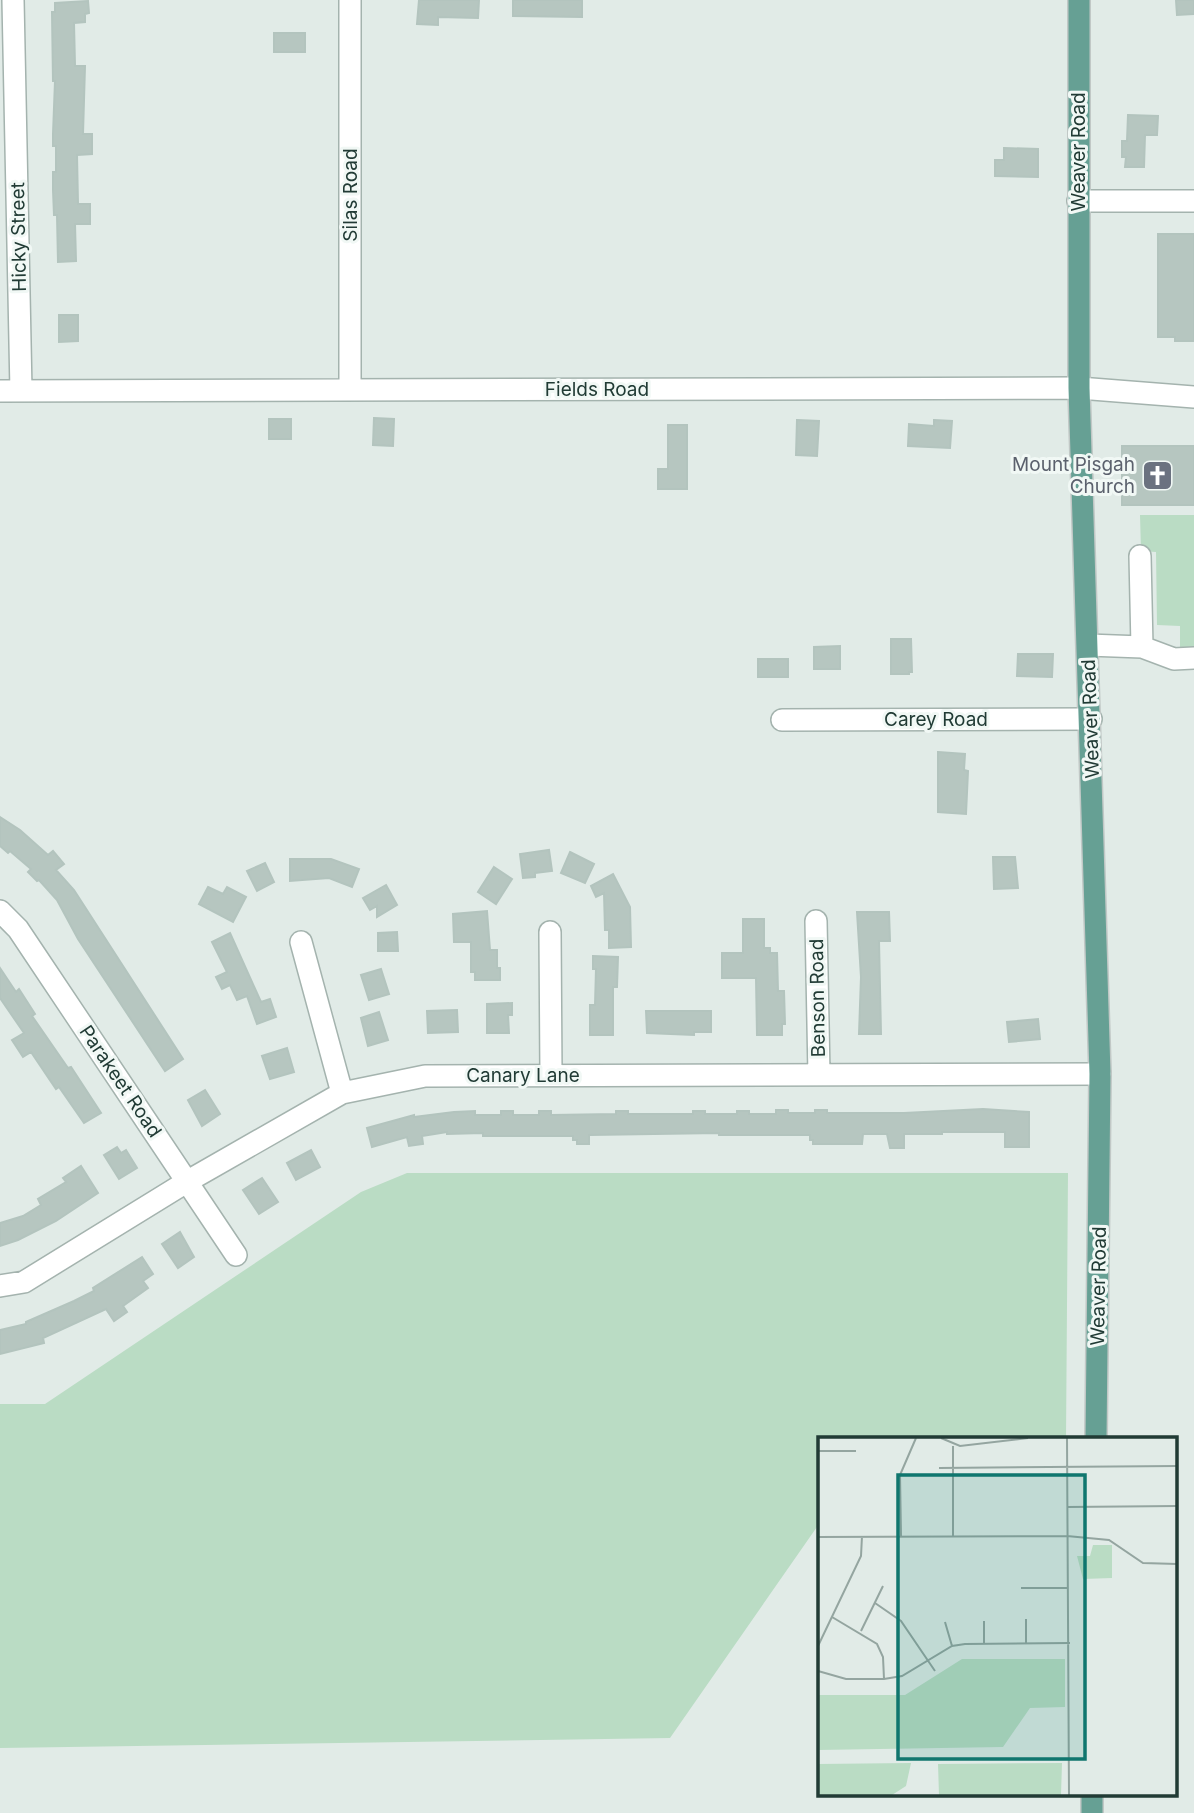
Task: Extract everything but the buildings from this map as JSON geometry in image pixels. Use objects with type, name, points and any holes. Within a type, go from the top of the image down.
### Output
[{"type":"main road","name":"Weaver Road","points":[[1079,0],[1079,388],[1100,1074],[1096,1437]]},
{"type":"street","name":"Hicky Street","points":[[10,391],[9,187],[13,0]]},
{"type":"street","name":"Silas Road","points":[[350,0],[350,390]]},
{"type":"street","points":[[1077,201],[1194,201]]},
{"type":"street","name":"Fields Road","points":[[10,391],[1079,388],[1194,397]]},
{"type":"street","points":[[1140,556],[1142,647]]},
{"type":"street","points":[[1088,645],[1142,647],[1174,659],[1194,658]]},
{"type":"street","name":"Carey Road","points":[[782,720],[1090,719]]},
{"type":"street","name":"Parakeet Road","points":[[0,911],[18,929],[236,1255]]},
{"type":"street","name":"Benson Road","points":[[816,921],[819,1075]]},
{"type":"street","points":[[550,932],[551,1075]]},
{"type":"street","points":[[301,942],[342,1093]]},
{"type":"street","name":"Canary Lane","points":[[0,1286],[24,1282],[188,1181],[342,1093],[425,1076],[1100,1074]]},
{"type":"green space","points":[[1140,515],[1194,515],[1194,666],[1180,666],[1180,626],[1157,625],[1156,552],[1141,551]]},
{"type":"green space","points":[[407,1173],[1068,1173],[1066,1437],[818,1437],[818,1525],[670,1738],[0,1748],[0,1404],[45,1404],[361,1192]]},
{"type":"place","name":"Mount Pisgah Church","points":[[1158,475]]}]
